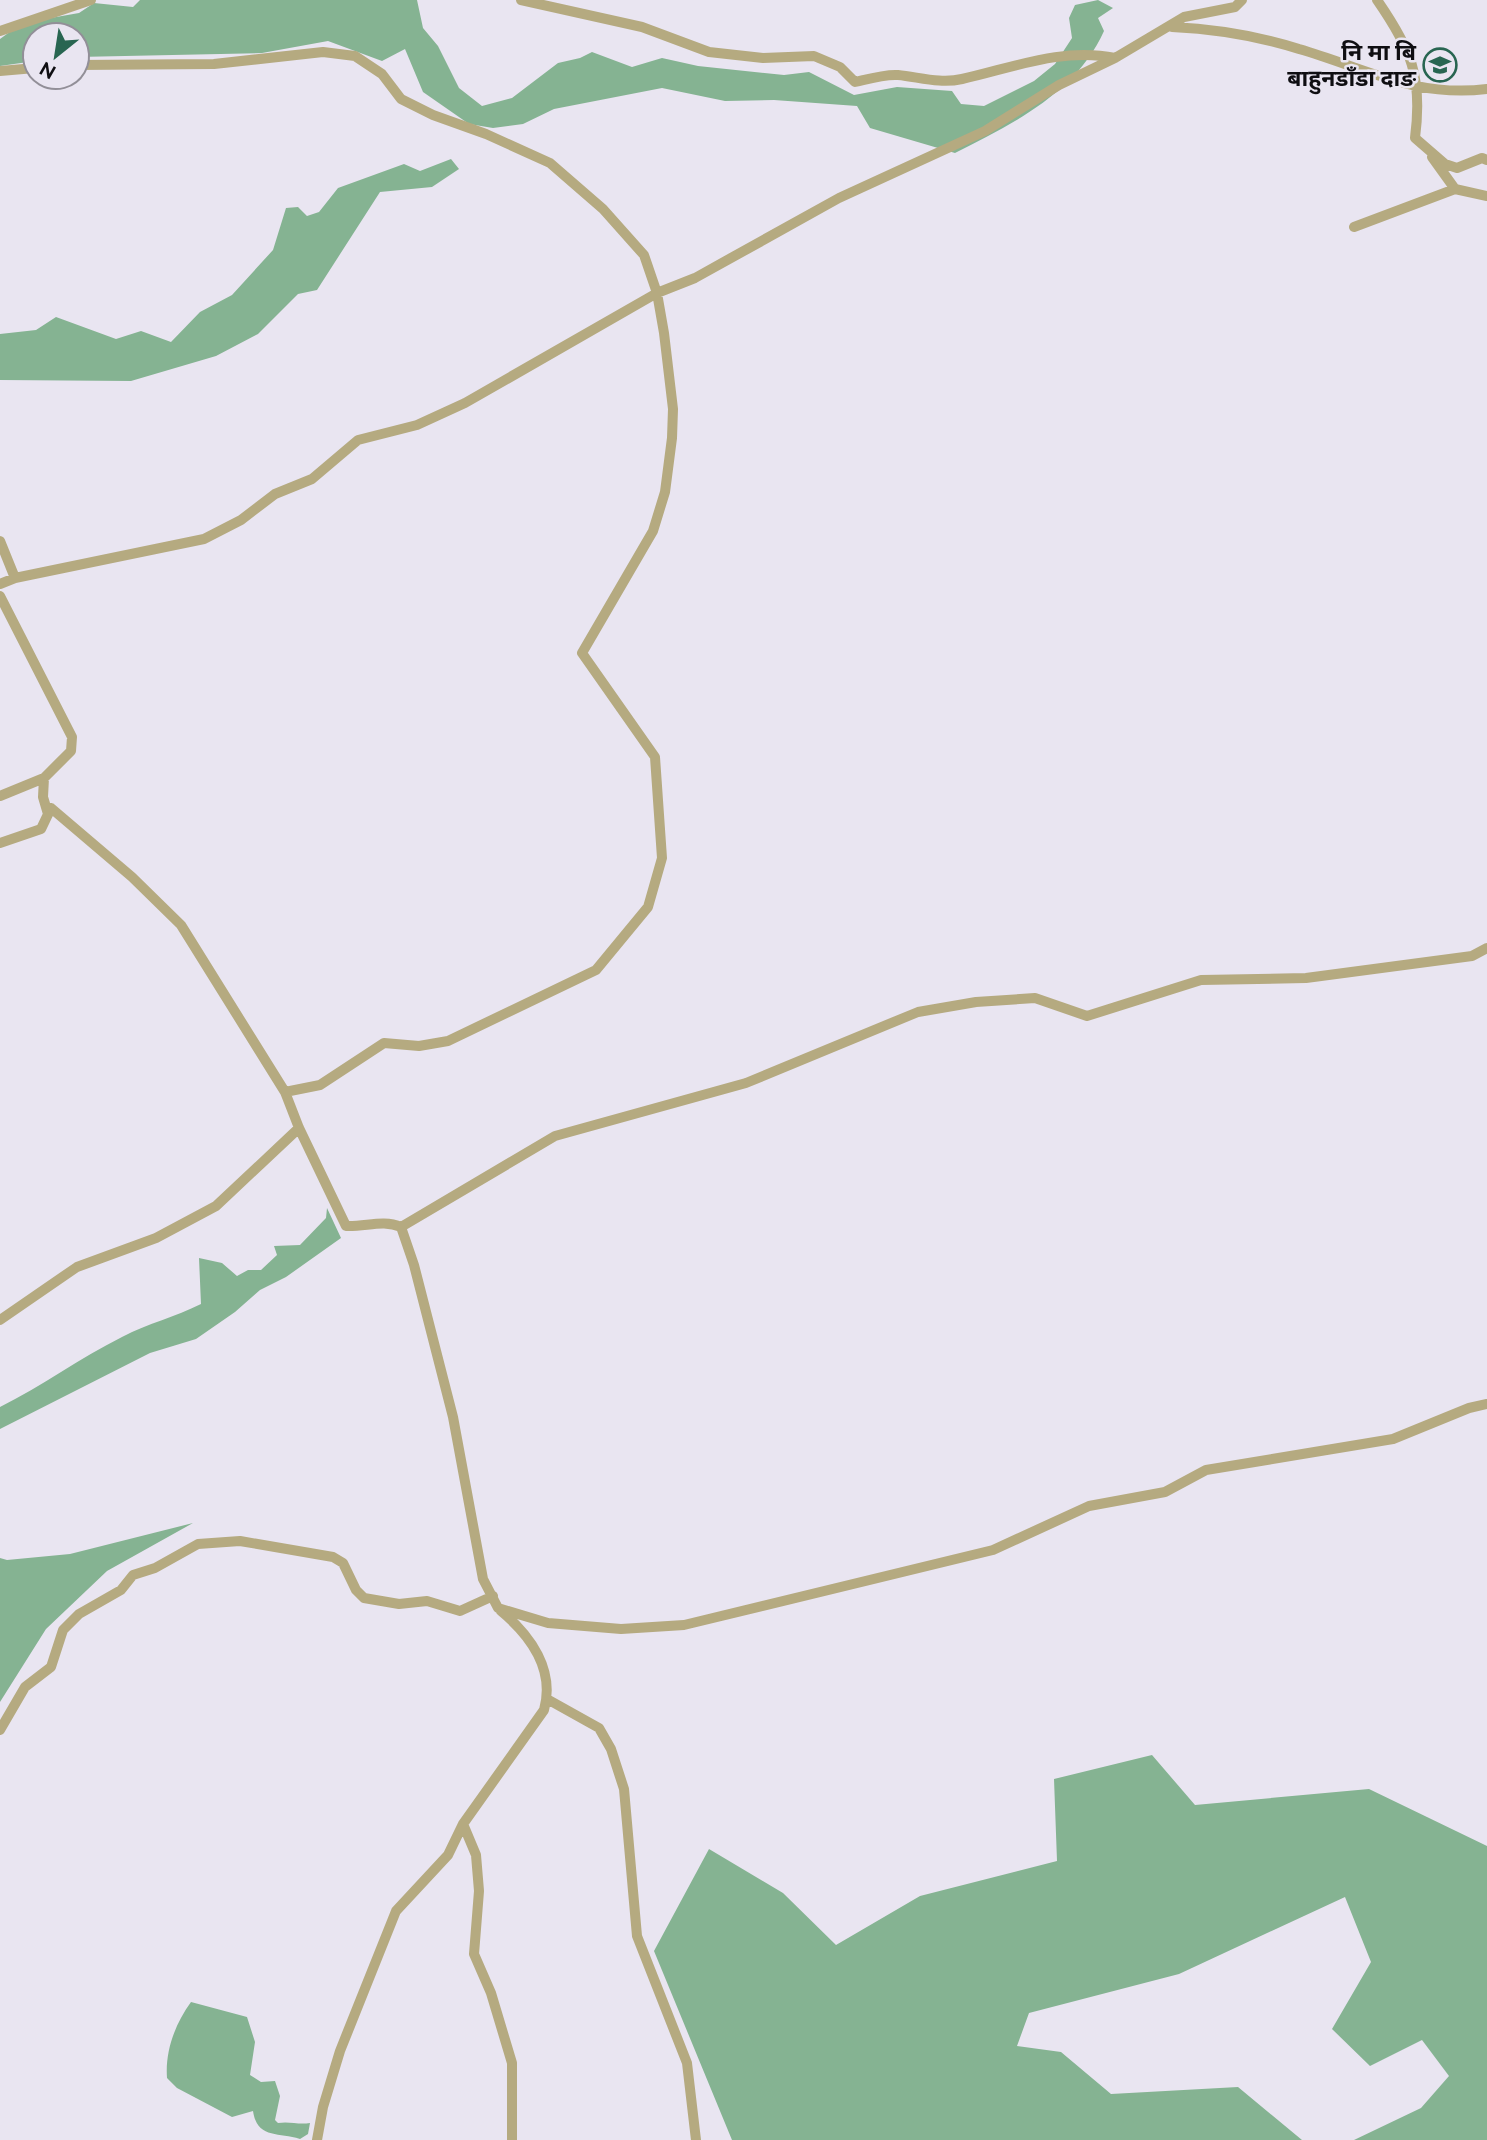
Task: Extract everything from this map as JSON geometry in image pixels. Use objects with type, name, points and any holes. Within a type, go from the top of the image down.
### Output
[{"type":"street","points":[[0,31],[91,0]]},
{"type":"street","points":[[521,0],[642,27],[709,52],[763,58],[814,56],[840,67],[855,82],[895,74],[926,81],[961,79],[990,69],[1071,54],[1115,58]]},
{"type":"street","points":[[0,584],[15,578],[204,538],[241,520],[275,494],[312,479],[358,440],[417,425],[465,403],[657,293],[695,278],[839,198],[985,131],[1059,85],[1172,27],[1184,17],[1235,7],[1242,0]]},
{"type":"street","points":[[1377,0],[1404,39],[1415,70],[1415,138],[1445,164],[1457,168],[1482,158],[1487,160]]},
{"type":"street","points":[[1172,27],[1220,30],[1298,48],[1416,88],[1487,89]]},
{"type":"street","points":[[91,65],[214,64],[323,52],[355,55],[382,74],[401,99],[433,116],[486,134],[550,163],[603,209],[644,255],[657,293],[673,409],[665,492],[653,531],[582,653],[655,757],[662,858],[648,907],[596,970],[448,1041],[419,1046],[384,1043],[320,1085],[285,1092]]},
{"type":"street","points":[[0,71],[21,69]]},
{"type":"street","points":[[1425,147],[1455,189]]},
{"type":"street","points":[[1354,227],[1455,189],[1487,195]]},
{"type":"street","points":[[0,541],[15,578]]},
{"type":"street","points":[[0,596],[23,646],[72,737],[71,751],[44,778],[0,796]]},
{"type":"street","points":[[44,778],[43,797],[48,814],[51,808]]},
{"type":"street","points":[[51,808],[132,877],[181,925],[285,1092],[299,1128],[346,1226],[364,1227],[388,1222],[401,1227]]},
{"type":"street","points":[[0,843],[41,829],[51,808]]},
{"type":"street","points":[[401,1227],[555,1136],[746,1083],[918,1012],[975,1002],[1035,998],[1087,1016],[1201,980],[1306,978],[1472,956],[1487,948]]},
{"type":"street","points":[[0,1320],[77,1267],[156,1238],[216,1206],[299,1128]]},
{"type":"street","points":[[317,2140],[323,2107],[337,2062],[386,1931],[407,1897],[448,1855],[463,1824],[536,1725],[547,1699],[545,1668],[539,1654],[513,1621],[498,1608],[483,1579],[453,1417],[414,1265],[401,1227]]},
{"type":"street","points":[[498,1608],[548,1623],[621,1629],[684,1625],[993,1550],[1089,1506],[1165,1492],[1206,1470],[1393,1439],[1469,1408],[1487,1404]]},
{"type":"street","points":[[0,1730],[25,1687],[51,1667],[63,1630],[79,1614],[121,1590],[133,1575],[155,1568],[198,1544],[240,1541],[333,1557],[344,1563],[356,1590],[364,1598],[375,1602],[427,1601],[460,1611],[492,1596]]},
{"type":"street","points":[[547,1699],[599,1728],[611,1749],[624,1789],[637,1936],[687,2063],[695,2140]]},
{"type":"street","points":[[463,1824],[476,1855],[479,1891],[474,1954],[491,1993],[512,2063],[512,2140]]},
{"type":"green space","points":[[140,0],[417,0],[423,28],[438,46],[459,88],[482,106],[512,98],[558,63],[592,52],[632,67],[662,58],[698,66],[784,75],[809,72],[854,95],[897,87],[952,91],[961,104],[984,106],[1034,81],[1055,64],[1072,38],[1069,18],[1075,5],[1098,0],[1113,8],[1098,18],[1104,31],[1092,53],[1060,89],[1021,118],[955,153],[870,128],[857,106],[774,100],[725,101],[662,88],[554,109],[523,124],[493,128],[469,124],[423,92],[405,49],[382,61],[328,41],[262,53],[91,57],[91,21],[33,21],[79,13],[94,3],[133,7]]},
{"type":"green space","points":[[21,24],[21,63],[0,66],[0,39]]},
{"type":"green space","points":[[451,159],[459,169],[432,187],[380,192],[317,290],[298,294],[258,334],[216,356],[131,381],[0,380],[0,334],[36,330],[56,317],[116,339],[141,331],[171,342],[200,312],[232,295],[273,250],[286,208],[298,207],[307,216],[319,212],[338,188],[404,164],[420,171]]},
{"type":"green space","points":[[327,1208],[341,1238],[286,1277],[260,1290],[235,1312],[196,1339],[150,1353],[0,1429],[0,1407],[122,1337],[201,1304],[199,1258],[222,1263],[237,1276],[248,1270],[261,1270],[277,1255],[274,1246],[300,1245],[326,1218]]},
{"type":"green space","points":[[193,1523],[107,1571],[46,1629],[0,1702],[0,1558],[7,1560],[70,1554]]},
{"type":"green space","points":[[1152,1755],[1195,1805],[1369,1789],[1487,1846],[1487,2140],[1354,2140],[1421,2108],[1449,2076],[1422,2040],[1370,2066],[1332,2029],[1371,1962],[1345,1897],[1179,1974],[1029,2013],[1017,2046],[1061,2052],[1111,2094],[1238,2087],[1302,2140],[732,2140],[654,1951],[709,1849],[783,1893],[836,1945],[920,1896],[1057,1861],[1054,1779]]},
{"type":"green space","points":[[191,2002],[247,2017],[255,2042],[250,2075],[261,2082],[275,2081],[280,2096],[275,2120],[278,2123],[310,2123],[308,2134],[300,2139],[270,2133],[259,2126],[253,2111],[232,2117],[177,2088],[167,2078],[172,2038]]},
{"type":"place","name":"नि मा बि बाहुनडाँडा दाङ","points":[[1440,65]]}]
